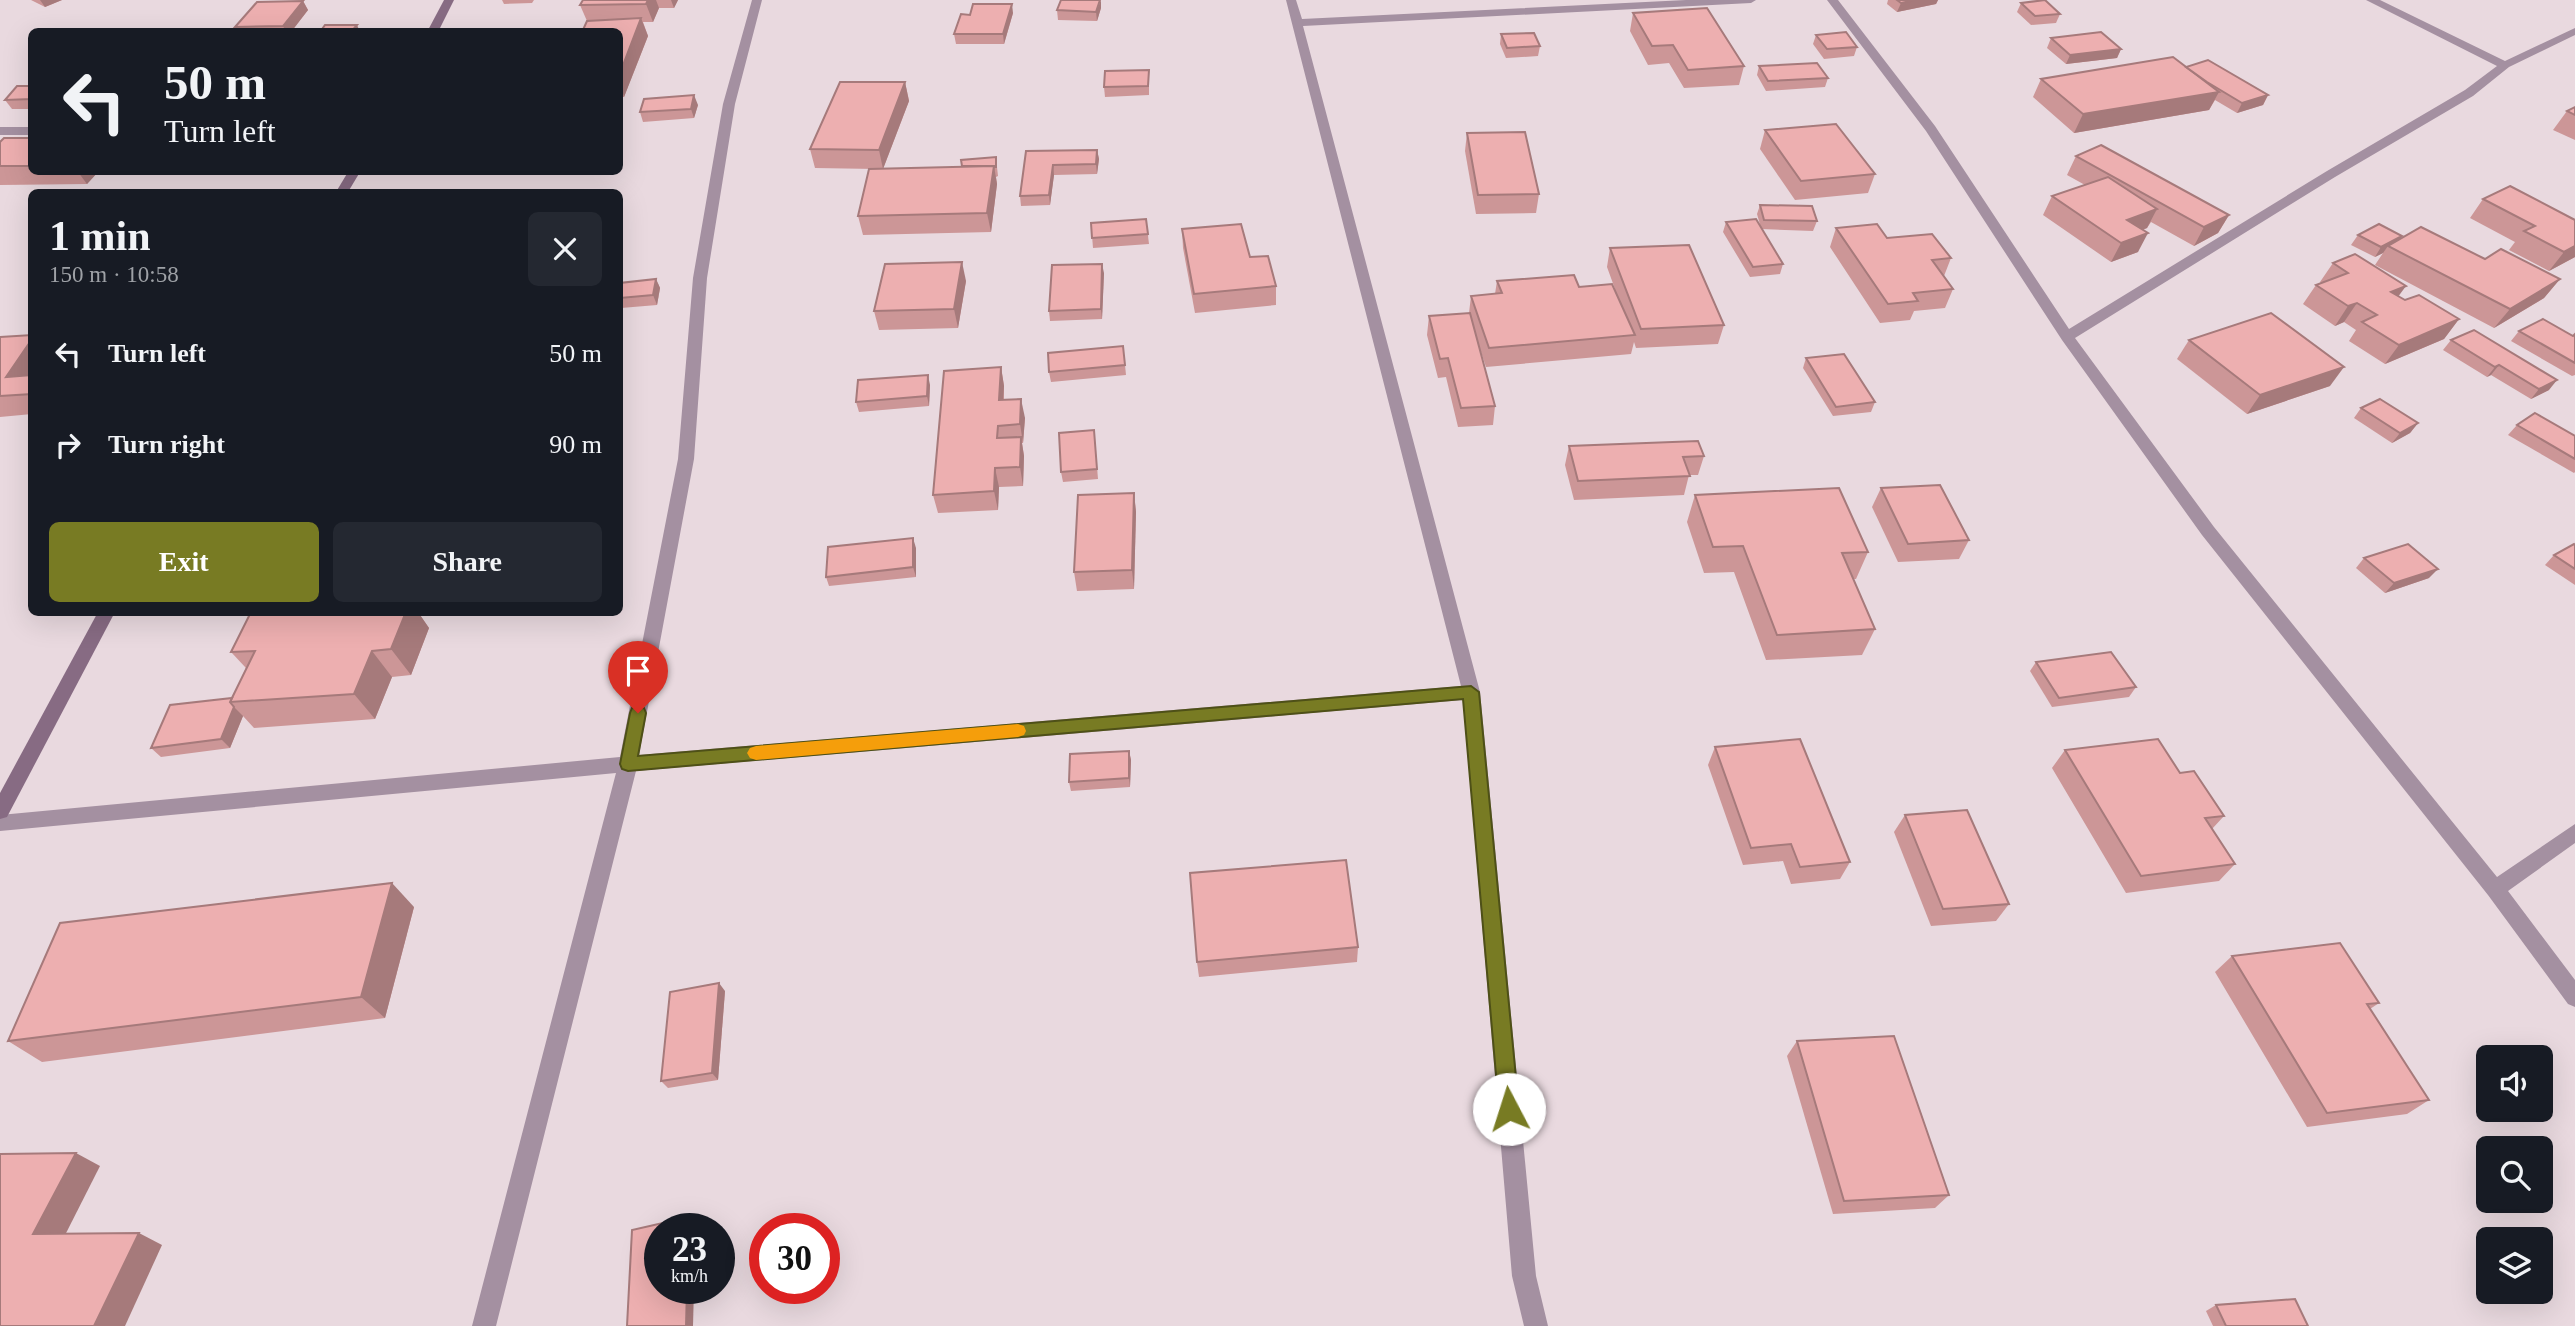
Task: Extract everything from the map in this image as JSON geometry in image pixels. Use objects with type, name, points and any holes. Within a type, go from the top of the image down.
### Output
[{"type":"main road","points":[[434,28],[449,0]]},
{"type":"main road","points":[[0,811],[105,616]]},
{"type":"street","points":[[484,1326],[628,764],[686,459],[700,278],[726,117],[757,0]]},
{"type":"street","points":[[1291,0],[1471,692],[1524,1276],[1536,1326]]},
{"type":"street","points":[[1297,23],[1751,0]]},
{"type":"street","points":[[1832,0],[1931,129],[2067,337],[2208,531],[2495,889],[2575,997]]},
{"type":"street","points":[[2371,0],[2505,65]]},
{"type":"street","points":[[2067,337],[2331,174],[2469,93],[2505,65],[2575,31]]},
{"type":"street","points":[[0,131],[28,131]]},
{"type":"street","points":[[0,823],[628,764],[1471,692]]},
{"type":"street","points":[[2495,889],[2575,832]]},
{"type":"building","points":[[583,0],[648,0],[646,4],[580,5]]},
{"type":"building","points":[[1061,0],[1100,0],[1096,12],[1057,10]]},
{"type":"building","points":[[2045,0],[2060,14],[2035,16],[2021,3]]},
{"type":"building","points":[[303,1],[283,26],[235,27],[257,2]]},
{"type":"building","points":[[973,4],[1012,4],[1003,34],[954,34],[961,14],[970,15]]},
{"type":"building","points":[[1707,8],[1744,66],[1688,70],[1673,45],[1652,46],[1633,13]]},
{"type":"building","points":[[641,18],[623,65],[623,28],[584,28],[587,21]]},
{"type":"building","points":[[325,25],[357,25],[354,28],[323,28]]},
{"type":"building","points":[[1846,32],[1857,47],[1827,49],[1816,35]]},
{"type":"building","points":[[2101,32],[2121,49],[2070,55],[2051,38]]},
{"type":"building","points":[[1534,33],[1540,46],[1507,48],[1501,34]]},
{"type":"building","points":[[2173,57],[2219,92],[2083,114],[2041,79]]},
{"type":"building","points":[[2208,60],[2268,95],[2242,103],[2186,67]]},
{"type":"building","points":[[1817,63],[1828,78],[1768,81],[1759,66]]},
{"type":"building","points":[[1149,70],[1148,86],[1104,87],[1105,71]]},
{"type":"building","points":[[840,82],[905,82],[879,150],[810,149]]},
{"type":"building","points":[[17,86],[28,86],[28,99],[5,100]]},
{"type":"building","points":[[694,95],[691,109],[640,112],[644,99]]},
{"type":"building","points":[[2575,107],[2575,115],[2567,111]]},
{"type":"building","points":[[1836,124],[1875,174],[1801,181],[1765,130]]},
{"type":"building","points":[[1525,132],[1539,194],[1478,195],[1467,133]]},
{"type":"building","points":[[4,138],[28,138],[28,166],[0,166],[0,142]]},
{"type":"building","points":[[2101,145],[2229,215],[2204,227],[2076,156]]},
{"type":"building","points":[[1097,150],[1096,164],[1053,165],[1049,195],[1020,196],[1026,151]]},
{"type":"building","points":[[996,157],[996,167],[962,166],[961,160]]},
{"type":"building","points":[[994,166],[987,213],[858,216],[869,169]]},
{"type":"building","points":[[2108,177],[2157,209],[2127,220],[2148,233],[2121,243],[2052,196]]},
{"type":"building","points":[[2510,186],[2575,220],[2575,246],[2564,252],[2524,231],[2535,226],[2483,199]]},
{"type":"building","points":[[1760,205],[1812,206],[1817,221],[1764,220]]},
{"type":"building","points":[[1146,219],[1148,234],[1092,238],[1091,223]]},
{"type":"building","points":[[1756,219],[1783,264],[1753,267],[1726,222]]},
{"type":"building","points":[[1241,224],[1250,257],[1268,256],[1276,286],[1194,294],[1182,229]]},
{"type":"building","points":[[1877,224],[1887,238],[1932,234],[1951,258],[1932,260],[1953,289],[1913,293],[1918,301],[1888,304],[1836,228]]},
{"type":"building","points":[[2379,224],[2402,236],[2381,247],[2358,235]]},
{"type":"building","points":[[2421,227],[2485,259],[2501,249],[2560,279],[2510,309],[2388,246]]},
{"type":"building","points":[[1689,245],[1724,325],[1641,329],[1610,248]]},
{"type":"building","points":[[2355,254],[2406,286],[2391,292],[2405,300],[2419,295],[2459,319],[2399,345],[2362,322],[2377,315],[2357,303],[2348,306],[2316,285],[2348,273],[2333,263]]},
{"type":"building","points":[[962,262],[954,309],[874,311],[885,264]]},
{"type":"building","points":[[1102,264],[1101,309],[1049,311],[1052,265]]},
{"type":"building","points":[[1574,275],[1579,287],[1612,284],[1635,335],[1489,348],[1471,296],[1502,293],[1497,281]]},
{"type":"building","points":[[656,279],[653,295],[623,298],[623,283]]},
{"type":"building","points":[[1470,313],[1495,406],[1461,408],[1448,358],[1440,359],[1429,316]]},
{"type":"building","points":[[2271,313],[2344,367],[2260,395],[2189,340]]},
{"type":"building","points":[[2543,319],[2573,336],[2575,334],[2575,363],[2519,331]]},
{"type":"building","points":[[2474,330],[2557,380],[2539,389],[2499,365],[2495,367],[2451,340]]},
{"type":"building","points":[[28,335],[28,345],[6,377],[28,375],[28,394],[0,396],[0,337]]},
{"type":"building","points":[[1123,346],[1125,365],[1049,372],[1048,353]]},
{"type":"building","points":[[1844,354],[1875,402],[1836,407],[1806,358]]},
{"type":"building","points":[[1001,367],[999,400],[1021,399],[1020,424],[998,426],[997,438],[1021,437],[1020,467],[995,468],[994,491],[933,495],[944,371]]},
{"type":"building","points":[[928,375],[927,396],[856,402],[858,380]]},
{"type":"building","points":[[2380,399],[2418,423],[2400,433],[2361,408]]},
{"type":"building","points":[[2535,413],[2575,436],[2575,459],[2517,425]]},
{"type":"building","points":[[1094,430],[1097,469],[1061,472],[1059,433]]},
{"type":"building","points":[[1698,441],[1704,456],[1683,457],[1690,476],[1578,481],[1569,446]]},
{"type":"building","points":[[1940,485],[1969,540],[1908,544],[1881,488]]},
{"type":"building","points":[[1839,488],[1868,552],[1842,553],[1875,629],[1777,635],[1743,546],[1713,547],[1695,495]]},
{"type":"building","points":[[1134,493],[1132,570],[1074,572],[1078,495]]},
{"type":"building","points":[[913,538],[913,567],[826,577],[828,547]]},
{"type":"building","points":[[2408,544],[2438,569],[2394,583],[2364,558]]},
{"type":"building","points":[[2575,545],[2575,569],[2554,555]]},
{"type":"building","points":[[249,616],[404,616],[391,649],[372,651],[354,694],[230,702],[255,651],[231,652]]},
{"type":"building","points":[[2111,652],[2136,687],[2059,698],[2036,662]]},
{"type":"building","points":[[232,698],[230,702],[234,707],[221,739],[151,748],[170,705]]},
{"type":"building","points":[[1800,739],[1850,862],[1800,867],[1791,844],[1751,848],[1715,747]]},
{"type":"building","points":[[2158,739],[2180,773],[2194,771],[2224,816],[2205,818],[2235,864],[2141,876],[2065,750]]},
{"type":"building","points":[[1129,751],[1129,778],[1069,782],[1070,754]]},
{"type":"building","points":[[1967,810],[2009,904],[1943,909],[1905,815]]},
{"type":"building","points":[[1346,860],[1358,947],[1197,962],[1190,873]]},
{"type":"building","points":[[392,883],[361,997],[8,1041],[60,923]]},
{"type":"building","points":[[2340,943],[2379,1003],[2367,1004],[2429,1100],[2327,1113],[2232,956]]},
{"type":"building","points":[[719,983],[712,1073],[661,1081],[670,992]]},
{"type":"building","points":[[1894,1036],[1949,1195],[1844,1201],[1797,1041]]},
{"type":"building","points":[[76,1153],[33,1234],[139,1233],[94,1326],[0,1326],[0,1154]]},
{"type":"building","points":[[644,1227],[644,1304],[687,1304],[686,1326],[627,1326],[632,1230]]},
{"type":"building","points":[[2295,1299],[2308,1326],[2226,1326],[2216,1305]]},
{"type":"slow traffic","points":[[756,753],[1018,731]]},
{"type":"route","points":[[638,713],[628,764],[1471,692],[1509,1109]]}]
